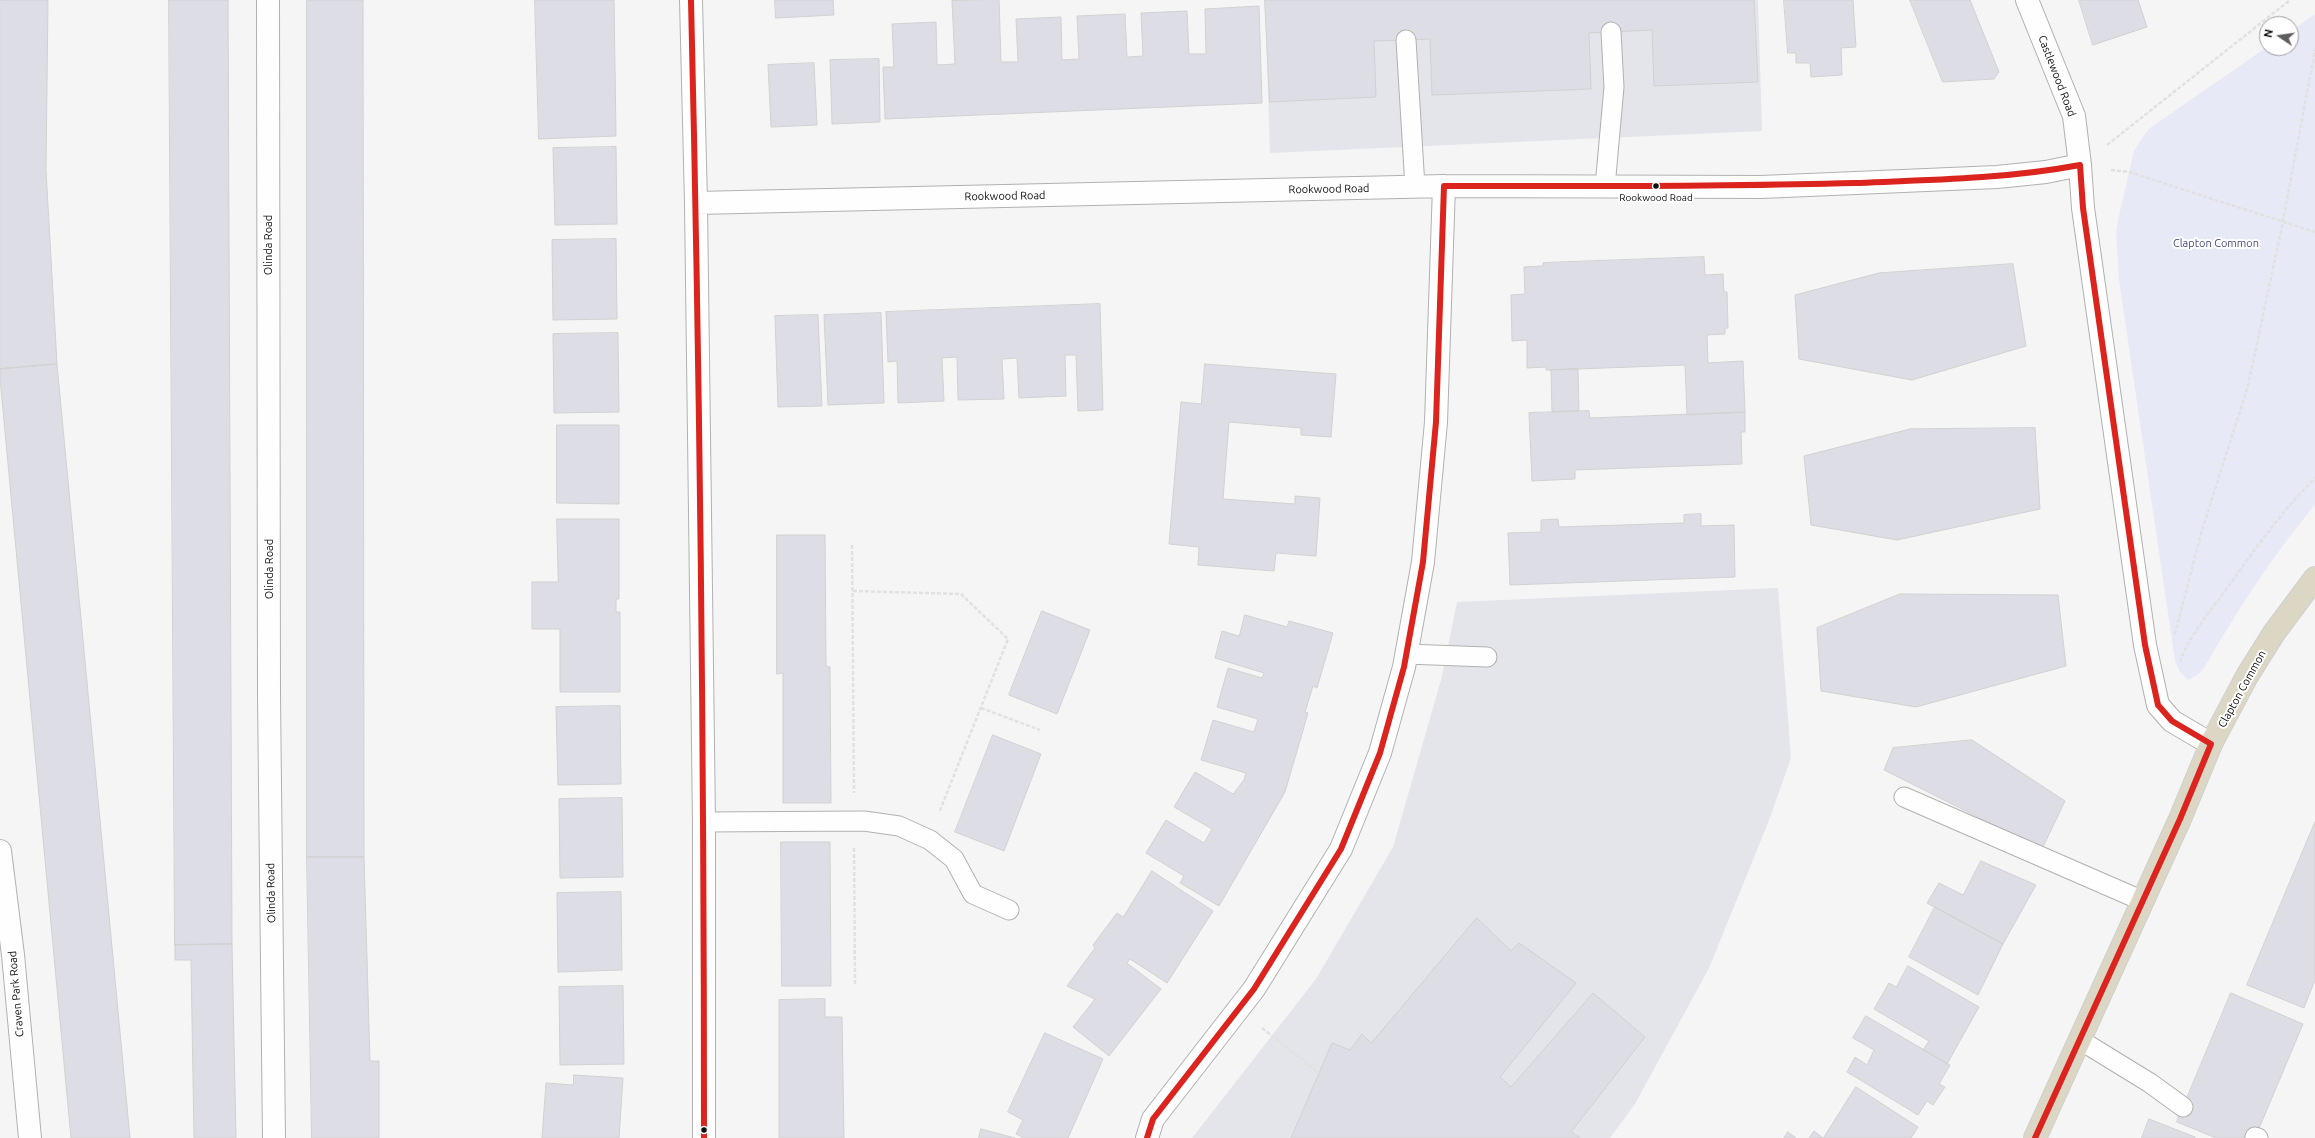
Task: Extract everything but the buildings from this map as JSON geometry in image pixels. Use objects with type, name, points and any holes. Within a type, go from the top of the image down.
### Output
[{"type":"highway","name":"Clapton Common","points":[[2035,1138],[2143,901],[2211,744],[2248,676],[2274,633],[2315,578]]},
{"type":"street","name":"Olinda Road","points":[[268,0],[269,681],[274,1138]]},
{"type":"street","points":[[691,0],[696,202],[704,822],[704,1138]]},
{"type":"street","name":"Castlewood Road","points":[[2027,0],[2074,116],[2080,165],[2083,208],[2145,645],[2158,705],[2172,721],[2211,744]]},
{"type":"street","name":"Rookwood Road","points":[[696,202],[1444,186],[1761,187],[1997,177],[2046,172],[2080,165]]},
{"type":"street","points":[[1147,1138],[1153,1119],[1254,989],[1341,849],[1380,753],[1406,654],[1423,562],[1436,422],[1444,186]]},
{"type":"street","name":"Craven Park Road","points":[[0,851],[3,909],[13,955],[30,1138]]},
{"type":"lane","points":[[1606,186],[1614,87],[1611,32]]},
{"type":"lane","points":[[1406,40],[1415,187]]},
{"type":"lane","points":[[1406,654],[1487,657]]},
{"type":"lane","points":[[1904,797],[2143,901]]},
{"type":"lane","points":[[704,822],[854,821],[899,826],[928,839],[954,859],[973,894],[1009,910]]},
{"type":"lane","points":[[2080,1040],[2150,1083],[2184,1107]]},
{"type":"path","points":[[2080,165],[2290,0]]},
{"type":"path","points":[[2174,641],[2176,625],[2202,530],[2248,386],[2283,221],[2315,50]]},
{"type":"path","points":[[2080,165],[2129,172],[2315,232]]},
{"type":"path","points":[[2177,668],[2185,647],[2237,574],[2287,506],[2315,478]]},
{"type":"path","points":[[852,545],[855,984]]},
{"type":"path","points":[[853,591],[961,594],[1008,639],[928,839]]},
{"type":"path","points":[[981,708],[1040,730]]},
{"type":"path","points":[[1238,1010],[1273,1035],[1319,1073]]},
{"type":"shaded area","points":[[1265,0],[1758,0],[1762,131],[1270,153]]},
{"type":"shaded area","points":[[1778,588],[1791,758],[1768,823],[1709,968],[1635,1104],[1610,1138],[1192,1138],[1316,979],[1393,847],[1441,680],[1457,602]]},
{"type":"green space","name":"Clapton Common","points":[[2315,14],[2315,505],[2284,544],[2256,584],[2204,668],[2197,675],[2188,680],[2180,672],[2175,661],[2119,280],[2116,234],[2118,220],[2134,151],[2150,128],[2259,53],[2259,56],[2299,56],[2299,25]]},
{"type":"transit line","points":[[691,0],[701,569],[704,1138]]},
{"type":"transit line","points":[[1147,1138],[1153,1119],[1254,989],[1341,849],[1380,753],[1404,667],[1423,562],[1436,422],[1444,186],[1700,186],[1854,183],[1996,176],[2052,170],[2080,165],[2083,208],[2145,645],[2158,705],[2172,721],[2211,744],[2180,819],[2035,1138]]},
{"type":"place","name":"Rookwood Road","points":[[1656,186]]}]
